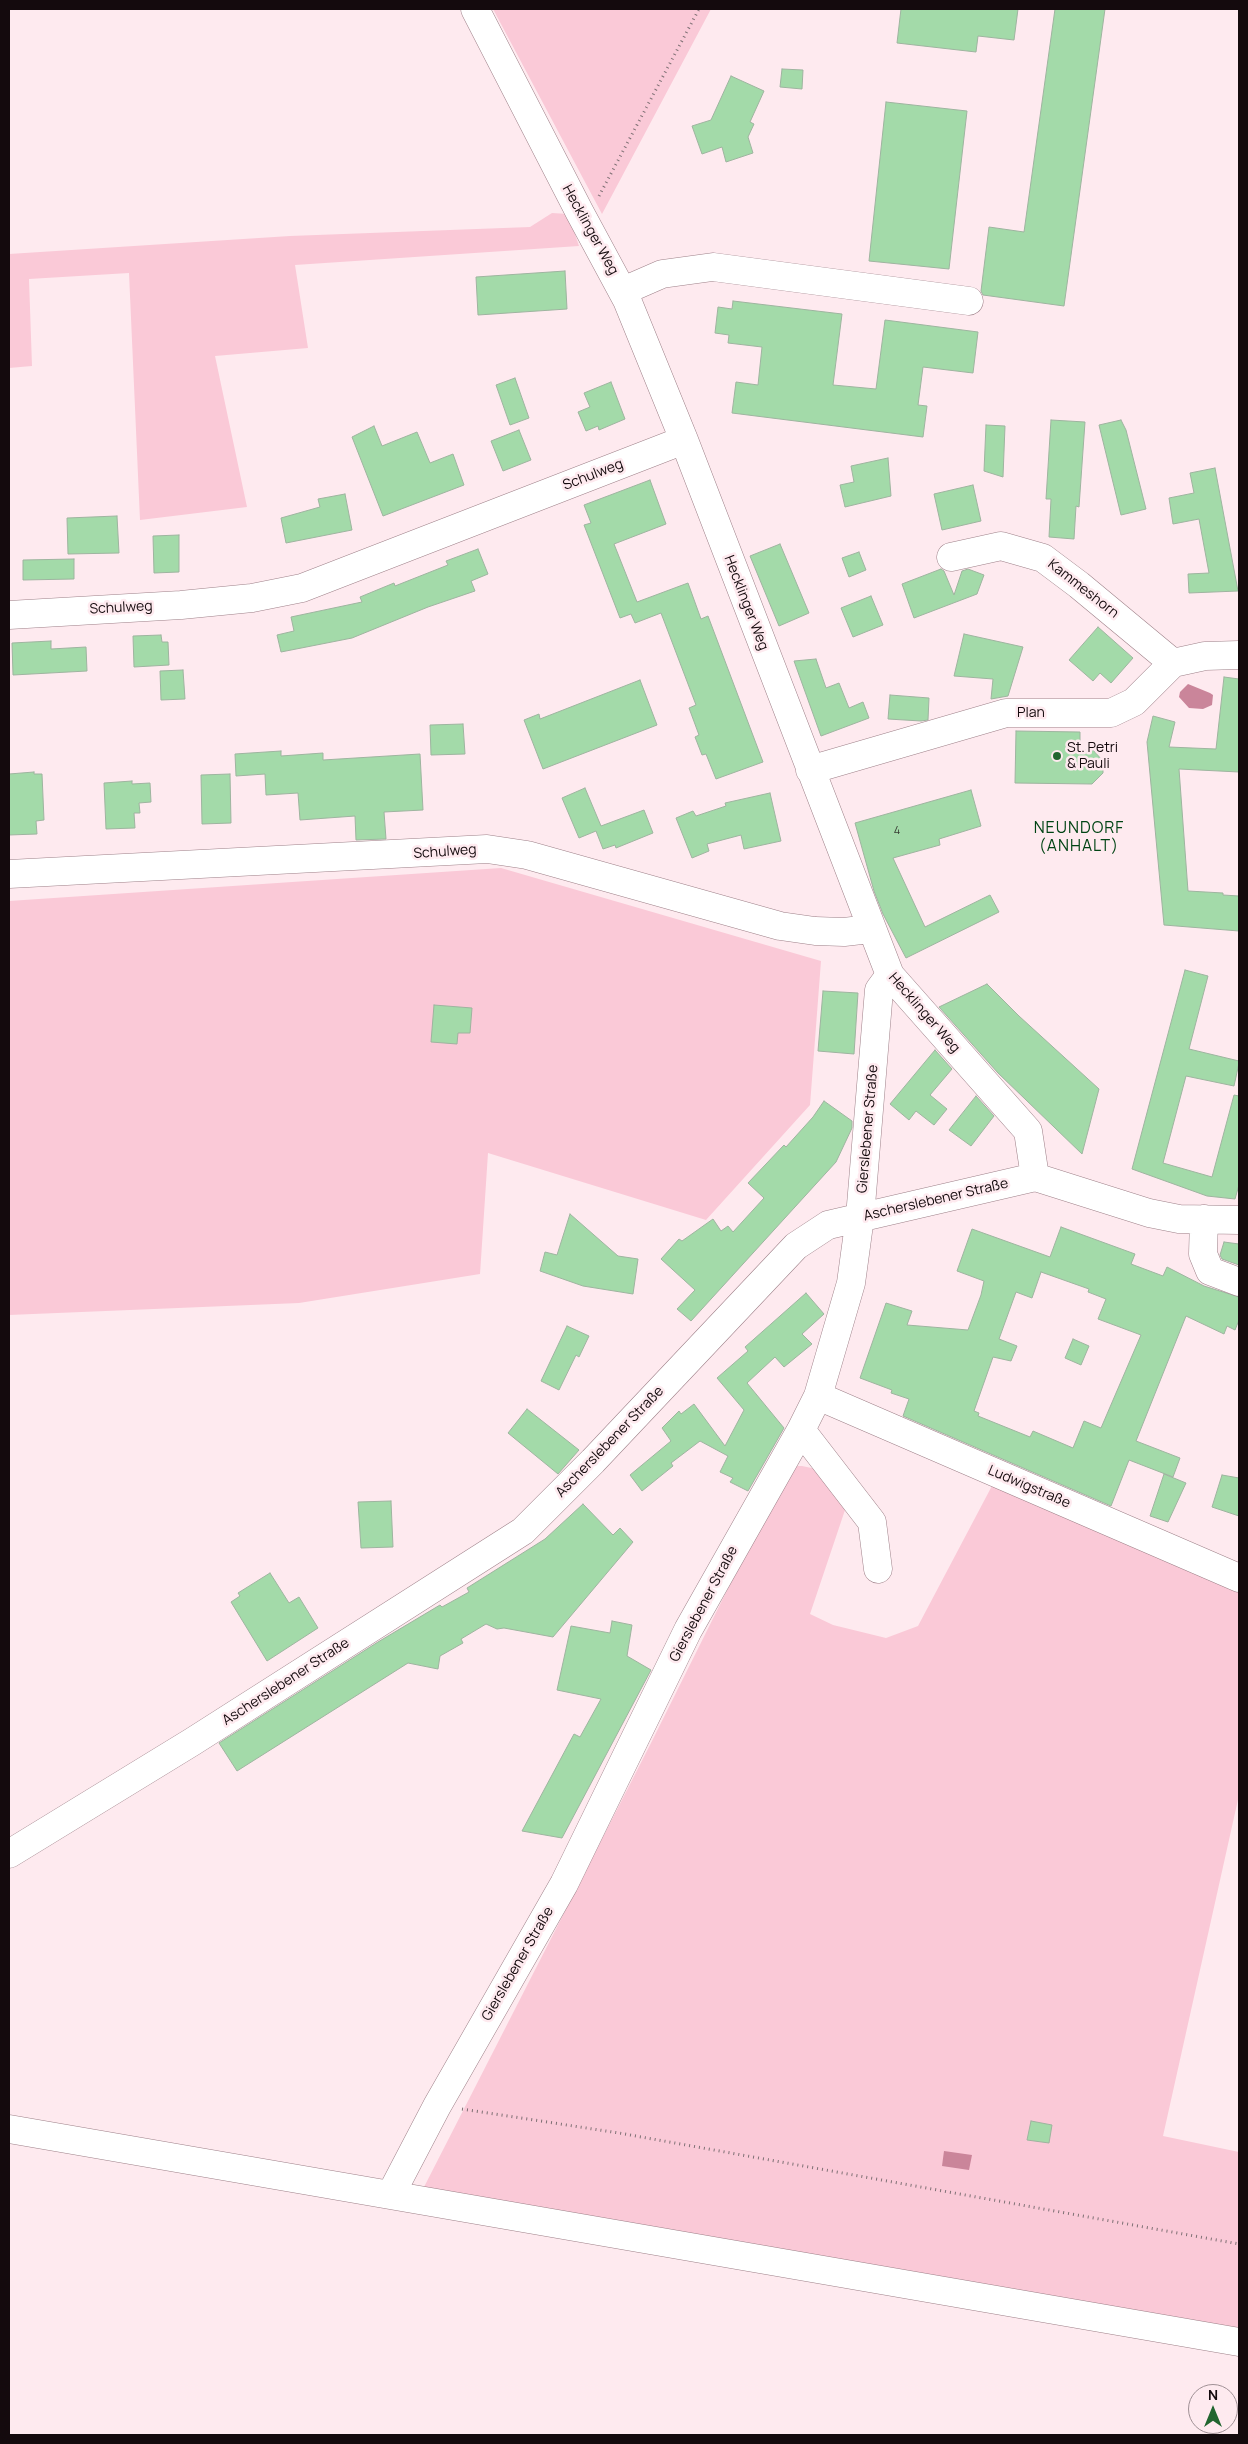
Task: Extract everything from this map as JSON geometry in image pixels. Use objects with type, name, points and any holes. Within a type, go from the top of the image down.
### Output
[{"type":"street","name":"Hecklinger Weg","points":[[475,9],[579,211],[623,291],[684,440],[870,929],[890,975],[1028,1131],[1035,1177]]},
{"type":"street","points":[[623,291],[662,274],[712,267],[969,301]]},
{"type":"street","name":"Schulweg","points":[[9,615],[181,605],[252,598],[302,588],[684,440]]},
{"type":"street","name":"Kammeshorn","points":[[951,557],[1002,546],[1043,558],[1079,585],[1172,662]]},
{"type":"street","points":[[1172,662],[1205,656],[1239,655]]},
{"type":"street","name":"Plan","points":[[810,770],[1006,713],[1111,713],[1134,702],[1172,662]]},
{"type":"street","name":"Schulweg","points":[[9,874],[487,849],[527,856],[780,926],[815,932],[844,932],[870,929]]},
{"type":"street","name":"Gierslebener Straße","points":[[391,2194],[437,2106],[564,1884],[688,1630],[801,1430],[818,1396],[851,1283],[860,1217],[879,990],[890,975]]},
{"type":"street","points":[[1035,1177],[1149,1213],[1179,1219],[1239,1220]]},
{"type":"street","name":"Ascherslebener Straße","points":[[9,1854],[192,1742],[523,1531],[593,1461],[796,1246],[828,1225],[1035,1177]]},
{"type":"street","points":[[1204,1219],[1202,1254],[1210,1271],[1239,1282]]},
{"type":"street","name":"Ludwigstraße","points":[[818,1396],[1239,1578]]},
{"type":"street","points":[[801,1430],[872,1522],[878,1569]]},
{"type":"street","points":[[9,2129],[1239,2342]]},
{"type":"path","points":[[579,211],[599,196],[699,9]]},
{"type":"path","points":[[437,2106],[620,2133],[1239,2244]]},
{"type":"shaded area","points":[[493,9],[711,9],[602,214]]},
{"type":"shaded area","points":[[552,213],[568,214],[579,246],[295,265],[308,348],[215,356],[247,507],[140,520],[129,273],[29,279],[32,366],[9,368],[9,254],[290,236],[530,227]]},
{"type":"shaded area","points":[[1188,684],[1213,695],[1212,705],[1203,709],[1189,708],[1179,697],[1180,692]]},
{"type":"shaded area","points":[[501,868],[821,961],[810,1105],[706,1220],[488,1153],[480,1274],[299,1303],[9,1315],[9,901]]},
{"type":"shaded area","points":[[789,1466],[802,1466],[821,1470],[845,1510],[810,1614],[833,1625],[886,1638],[918,1626],[994,1482],[1239,1589],[1239,1795],[1163,2136],[1239,2152],[1239,2335],[423,2189],[650,1745]]},
{"type":"shaded area","points":[[944,2151],[972,2155],[969,2170],[942,2166]]},
{"type":"building","points":[[901,9],[1018,9],[1014,40],[978,36],[976,52],[897,43]]},
{"type":"building","points":[[1055,9],[1105,9],[1064,306],[983,295],[981,291],[989,227],[1024,232]]},
{"type":"building","points":[[782,69],[803,70],[802,89],[780,87]]},
{"type":"building","points":[[731,76],[764,91],[750,122],[754,124],[748,137],[753,153],[726,162],[722,147],[702,154],[692,126],[711,120]]},
{"type":"building","points":[[886,102],[967,111],[949,269],[869,261]]},
{"type":"building","points":[[565,271],[567,309],[478,315],[476,277]]},
{"type":"building","points":[[733,301],[842,314],[833,385],[876,389],[885,320],[978,332],[973,373],[923,367],[918,405],[927,406],[923,437],[732,413],[736,382],[758,385],[762,347],[728,343],[729,335],[715,333],[718,307],[732,309]]},
{"type":"building","points":[[515,378],[529,418],[510,425],[496,385]]},
{"type":"building","points":[[611,382],[625,419],[599,430],[598,426],[586,431],[578,412],[590,407],[584,393]]},
{"type":"building","points":[[1051,420],[1085,422],[1079,507],[1076,506],[1074,539],[1049,537],[1051,499],[1046,499]]},
{"type":"building","points":[[1121,420],[1126,430],[1146,509],[1121,515],[1099,425]]},
{"type":"building","points":[[986,425],[1005,426],[1003,477],[984,471]]},
{"type":"building","points":[[374,426],[382,446],[417,432],[430,463],[453,454],[464,485],[383,516],[352,437]]},
{"type":"building","points":[[519,430],[531,460],[503,471],[491,441]]},
{"type":"building","points":[[888,458],[891,496],[845,507],[840,485],[854,482],[851,466]]},
{"type":"building","points":[[1215,468],[1238,591],[1189,593],[1188,574],[1209,573],[1199,519],[1173,524],[1169,498],[1194,493],[1190,473]]},
{"type":"building","points":[[650,480],[666,524],[614,544],[637,602],[688,583],[701,619],[708,616],[763,762],[716,779],[706,754],[702,755],[695,737],[699,735],[689,708],[696,705],[661,613],[635,623],[631,614],[620,618],[584,525],[591,523],[584,505]]},
{"type":"building","points":[[973,485],[981,521],[942,530],[934,494]]},
{"type":"building","points":[[345,494],[352,530],[286,543],[281,518],[320,507],[318,499]]},
{"type":"building","points":[[117,516],[119,553],[68,554],[67,518]]},
{"type":"building","points":[[179,535],[179,572],[154,573],[153,536]]},
{"type":"building","points":[[780,544],[809,613],[779,626],[750,556]]},
{"type":"building","points":[[478,549],[488,574],[471,581],[475,591],[428,607],[352,638],[281,652],[277,635],[294,631],[291,617],[362,602],[360,597],[394,583],[395,586],[448,565],[446,561]]},
{"type":"building","points":[[859,552],[866,570],[849,577],[842,558]]},
{"type":"building","points":[[74,559],[74,579],[23,580],[23,560]]},
{"type":"building","points":[[941,569],[944,571],[954,595],[962,571],[968,569],[984,575],[977,594],[914,618],[902,584]]},
{"type":"building","points":[[871,596],[883,625],[853,637],[841,608]]},
{"type":"building","points":[[1098,627],[1133,658],[1111,683],[1100,673],[1093,681],[1069,660]]},
{"type":"building","points":[[964,634],[1023,647],[1008,696],[991,699],[993,679],[954,676]]},
{"type":"building","points":[[161,635],[162,642],[168,642],[169,665],[134,667],[133,636]]},
{"type":"building","points":[[51,641],[51,649],[86,647],[87,671],[13,675],[12,643]]},
{"type":"building","points":[[816,659],[826,688],[839,683],[849,708],[863,702],[869,718],[821,736],[794,661]]},
{"type":"building","points":[[183,670],[185,699],[161,700],[160,671]]},
{"type":"building","points":[[1224,677],[1239,679],[1239,772],[1179,769],[1188,891],[1239,896],[1239,931],[1164,925],[1147,742],[1153,716],[1175,722],[1169,747],[1216,749]]},
{"type":"building","points":[[640,680],[657,725],[543,769],[524,720],[539,714],[540,719]]},
{"type":"building","points":[[890,695],[929,698],[928,720],[888,719]]},
{"type":"building","points":[[463,724],[465,754],[431,755],[430,725]]},
{"type":"building","name":"St. Petri & Pauli","points":[[1016,731],[1080,732],[1080,750],[1093,750],[1103,761],[1103,773],[1092,784],[1015,783]]},
{"type":"building","points":[[281,751],[281,756],[323,753],[323,760],[420,754],[423,810],[384,812],[386,839],[356,840],[355,816],[300,820],[298,793],[266,795],[265,774],[236,776],[235,754]]},
{"type":"building","points":[[34,772],[34,774],[42,774],[44,820],[36,821],[37,834],[9,835],[9,774]]},
{"type":"building","points":[[230,774],[231,823],[202,824],[201,775]]},
{"type":"building","points":[[132,781],[132,784],[150,783],[151,802],[139,803],[140,813],[134,813],[135,828],[106,829],[104,783]]},
{"type":"building","points":[[585,788],[601,826],[644,810],[653,833],[616,848],[615,845],[603,849],[596,831],[579,838],[562,798]]},
{"type":"building","points":[[971,790],[981,826],[939,839],[940,845],[893,858],[925,927],[990,895],[999,912],[906,958],[883,914],[874,891],[855,823]]},
{"type":"building","points":[[770,793],[781,841],[744,849],[741,835],[707,844],[709,851],[692,858],[676,818],[693,811],[696,816],[726,806],[725,803]]},
{"type":"building","points":[[1185,970],[1208,976],[1189,1049],[1239,1061],[1239,1063],[1234,1086],[1186,1076],[1163,1163],[1212,1177],[1234,1095],[1239,1096],[1239,1185],[1235,1199],[1207,1196],[1132,1169]]},
{"type":"building","points":[[987,984],[1099,1089],[1082,1154],[998,1073],[939,1007]]},
{"type":"building","points":[[823,991],[858,993],[854,1054],[818,1051]]},
{"type":"building","points":[[434,1005],[472,1008],[470,1033],[458,1033],[457,1044],[431,1042]]},
{"type":"building","points":[[935,1050],[952,1069],[930,1095],[947,1109],[934,1125],[916,1111],[909,1120],[890,1104]]},
{"type":"building","points":[[976,1096],[994,1116],[971,1146],[949,1130]]},
{"type":"building","points":[[824,1101],[852,1121],[852,1128],[836,1162],[691,1321],[677,1309],[695,1290],[661,1259],[679,1239],[682,1241],[713,1219],[721,1231],[728,1226],[733,1232],[764,1198],[748,1183],[784,1145],[786,1147],[813,1117]]},
{"type":"building","points":[[570,1214],[618,1256],[638,1259],[633,1294],[583,1286],[540,1271],[545,1252],[557,1255]]},
{"type":"building","points":[[1061,1227],[1135,1254],[1131,1264],[1163,1276],[1167,1267],[1204,1286],[1239,1297],[1239,1320],[1235,1330],[1227,1326],[1224,1334],[1186,1316],[1136,1441],[1180,1458],[1173,1477],[1129,1460],[1111,1506],[903,1416],[909,1399],[891,1393],[892,1390],[860,1378],[886,1303],[912,1311],[907,1325],[968,1330],[984,1281],[957,1271],[972,1229],[1050,1257]],"holes":[[[1041,1272],[1089,1289],[1088,1292],[1106,1299],[1098,1319],[1141,1335],[1101,1428],[1084,1421],[1073,1448],[1033,1431],[1030,1437],[978,1416],[979,1413],[974,1411],[993,1357],[1011,1361],[1017,1346],[999,1339],[1016,1292],[1032,1298]]]},
{"type":"building","points":[[1224,1242],[1239,1244],[1239,1265],[1222,1259],[1220,1255]]},
{"type":"building","points":[[806,1293],[824,1314],[802,1334],[812,1344],[784,1367],[775,1357],[747,1383],[784,1428],[748,1491],[730,1482],[733,1478],[720,1472],[728,1456],[700,1441],[671,1463],[673,1466],[642,1491],[630,1475],[671,1441],[662,1428],[679,1411],[681,1414],[694,1404],[725,1446],[744,1410],[717,1378],[748,1351],[745,1347]]},
{"type":"building","points":[[567,1326],[589,1336],[579,1357],[576,1355],[559,1390],[541,1381]]},
{"type":"building","points":[[1073,1339],[1089,1346],[1081,1365],[1065,1358]]},
{"type":"building","points":[[527,1409],[579,1450],[558,1474],[508,1433]]},
{"type":"building","points":[[1164,1474],[1186,1483],[1168,1522],[1150,1516]]},
{"type":"building","points":[[1222,1475],[1239,1478],[1239,1516],[1212,1507]]},
{"type":"building","points":[[391,1501],[393,1547],[361,1548],[358,1502]]},
{"type":"building","points":[[583,1504],[613,1535],[620,1528],[633,1542],[553,1637],[504,1628],[497,1629],[486,1624],[461,1639],[463,1643],[440,1656],[438,1669],[408,1663],[237,1771],[219,1743],[378,1642],[440,1605],[442,1607],[469,1592],[467,1588],[545,1539]]},
{"type":"building","points":[[270,1573],[289,1603],[299,1597],[318,1628],[267,1661],[231,1602],[240,1596],[238,1593]]},
{"type":"building","points":[[612,1621],[632,1625],[627,1656],[651,1670],[562,1838],[522,1831],[574,1734],[580,1737],[601,1699],[557,1690],[571,1626],[610,1633]]},
{"type":"building","points":[[1031,2121],[1052,2125],[1049,2143],[1027,2140]]},
{"type":"place","name":"St. Petri & Pauli","points":[[1057,756]]},
{"type":"district","name":"NEUNDORF (ANHALT)","points":[[1079,838]]}]
